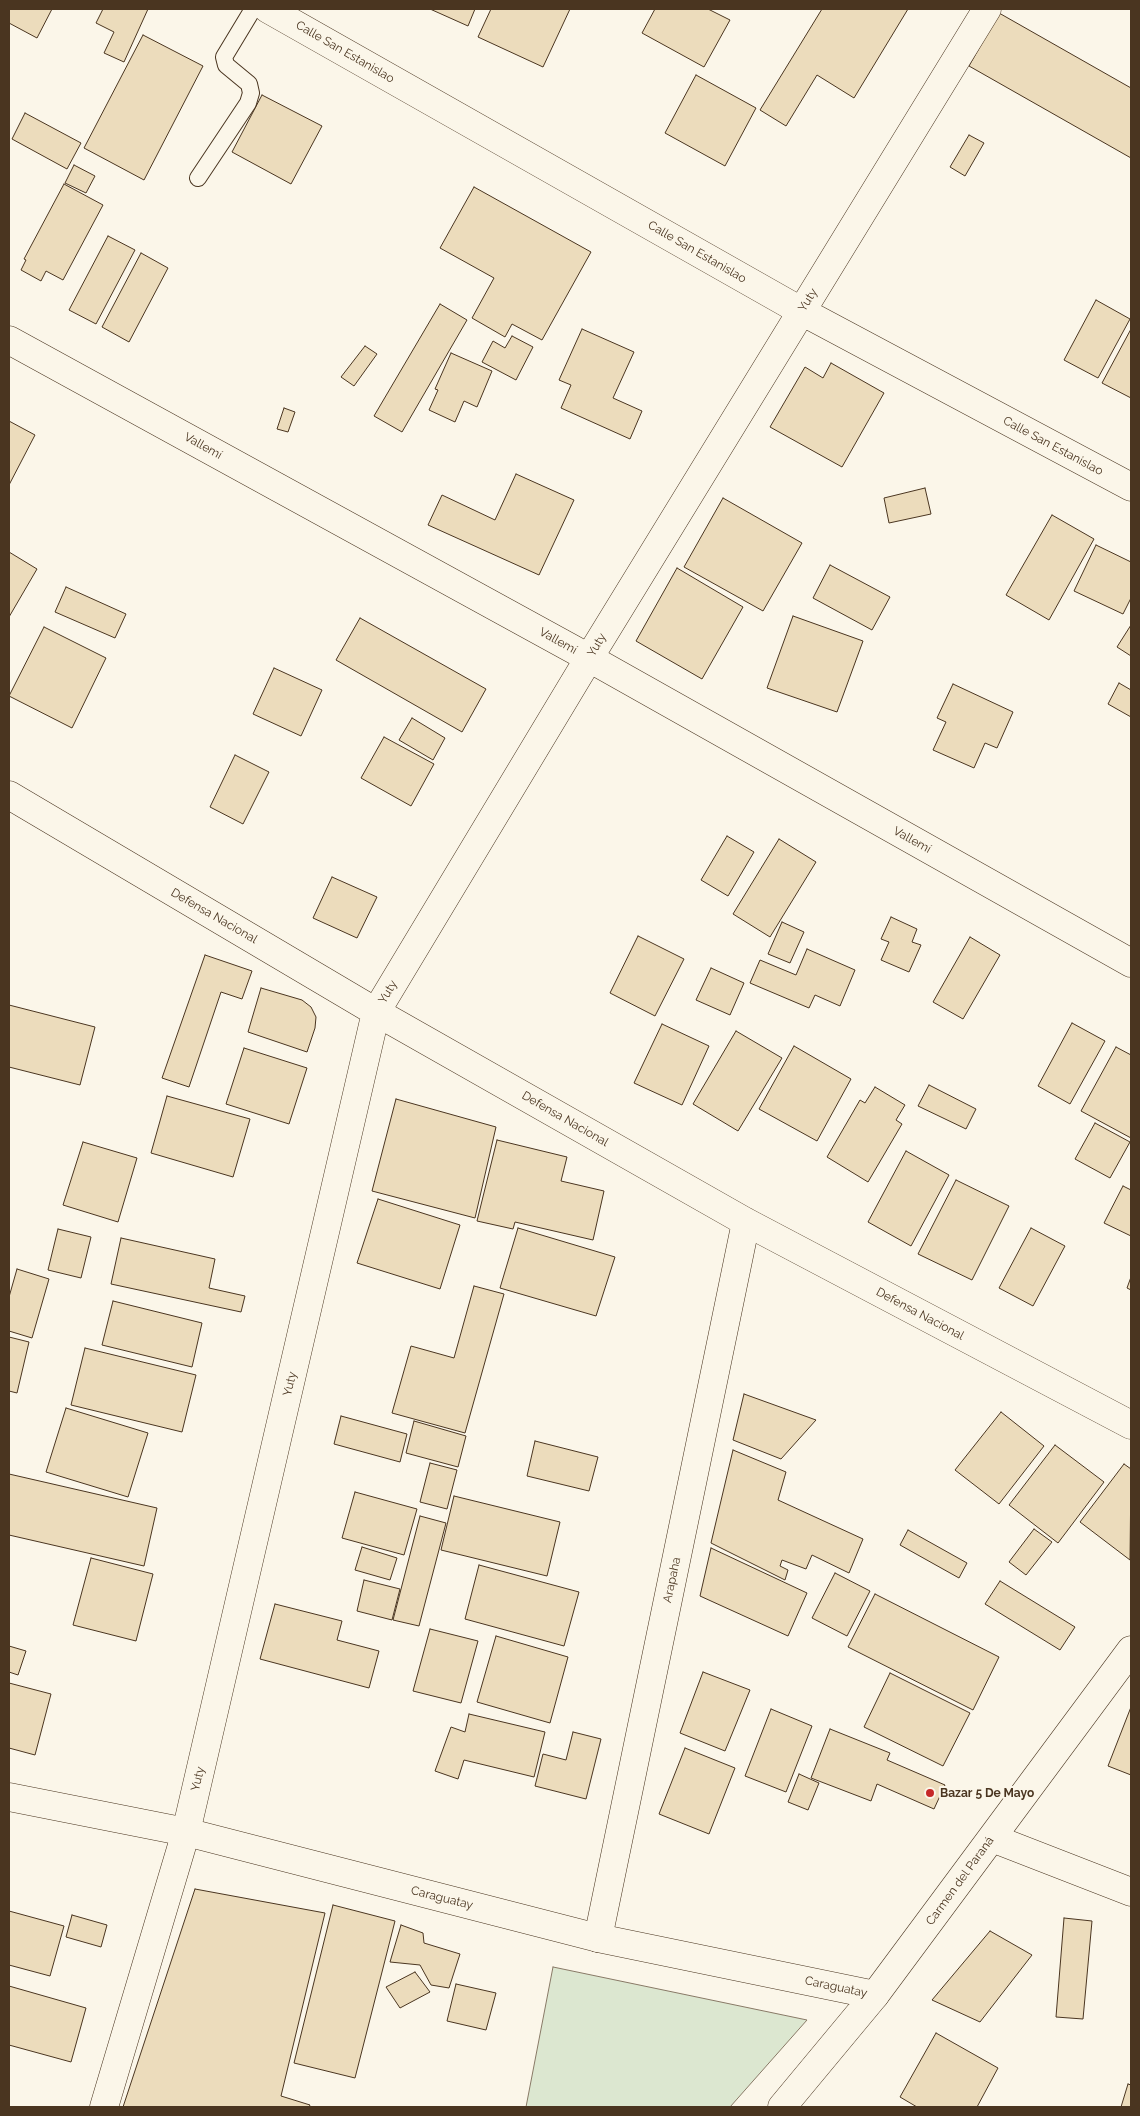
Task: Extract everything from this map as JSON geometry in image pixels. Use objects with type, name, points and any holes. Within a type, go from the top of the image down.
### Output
[{"type":"street","name":"Calle San Estanislao","points":[[268,9],[801,311],[1131,487]]},
{"type":"street","name":"Yuty","points":[[104,2107],[186,1832],[376,1012],[589,658],[987,9]]},
{"type":"street","name":"Vallemí","points":[[9,340],[589,658],[1131,963]]},
{"type":"street","name":"Defensa Nacional","points":[[9,795],[376,1012],[746,1222],[1131,1425]]},
{"type":"street","name":"Arapaha","points":[[598,1938],[746,1222]]},
{"type":"street","name":"Carmen del Paraná","points":[[782,2107],[875,1996],[1131,1650]]},
{"type":"street","name":"Caraguatay","points":[[9,1797],[186,1832],[598,1938],[875,1996]]},
{"type":"street","points":[[992,1838],[1131,1892]]},
{"type":"lane","points":[[198,178],[248,103],[251,93],[249,84],[226,65],[224,57],[253,9]]},
{"type":"green space","points":[[553,1967],[807,2020],[730,2107],[526,2107]]},
{"type":"building","points":[[9,9],[52,9],[37,38],[9,23]]},
{"type":"building","points":[[103,9],[148,9],[124,62],[104,53],[114,32],[96,23]]},
{"type":"building","points":[[430,9],[475,9],[468,26]]},
{"type":"building","points":[[491,9],[570,9],[543,67],[478,37]]},
{"type":"building","points":[[655,9],[708,9],[730,20],[704,67],[642,33]]},
{"type":"building","points":[[822,9],[908,9],[854,98],[817,75],[786,126],[760,110]]},
{"type":"building","points":[[999,13],[1131,88],[1131,158],[969,66]]},
{"type":"building","points":[[143,35],[203,66],[144,180],[84,148]]},
{"type":"building","points":[[696,75],[756,108],[725,166],[665,133]]},
{"type":"building","points":[[262,95],[322,126],[291,184],[232,152]]},
{"type":"building","points":[[25,113],[81,143],[67,169],[12,139]]},
{"type":"building","points":[[969,135],[984,143],[965,176],[950,167]]},
{"type":"building","points":[[74,165],[95,176],[86,193],[65,183]]},
{"type":"building","points":[[64,184],[103,205],[63,280],[46,271],[41,281],[21,270],[26,260],[24,259]]},
{"type":"building","points":[[474,187],[591,252],[542,340],[512,324],[505,337],[472,318],[494,278],[440,248]]},
{"type":"building","points":[[108,236],[135,250],[96,324],[69,310]]},
{"type":"building","points":[[141,253],[168,268],[129,342],[102,327]]},
{"type":"building","points":[[1096,300],[1130,319],[1098,378],[1064,360]]},
{"type":"building","points":[[440,304],[467,320],[402,432],[374,416]]},
{"type":"building","points":[[582,329],[634,352],[613,398],[642,411],[630,439],[561,408],[571,385],[559,380]]},
{"type":"building","points":[[1131,329],[1131,398],[1102,383]]},
{"type":"building","points":[[512,336],[533,347],[516,380],[482,362],[493,341],[505,348]]},
{"type":"building","points":[[365,346],[377,354],[354,386],[341,377]]},
{"type":"building","points":[[451,353],[492,371],[477,407],[464,401],[455,422],[429,410],[438,390],[435,389]]},
{"type":"building","points":[[831,363],[884,393],[842,467],[770,427],[805,367],[823,378]]},
{"type":"building","points":[[284,408],[295,412],[288,432],[277,429]]},
{"type":"building","points":[[9,421],[35,435],[9,485]]},
{"type":"building","points":[[516,474],[574,500],[539,575],[428,525],[442,495],[495,520]]},
{"type":"building","points":[[925,488],[931,514],[889,523],[884,498]]},
{"type":"building","points":[[723,498],[802,543],[763,611],[684,567]]},
{"type":"building","points":[[1052,515],[1094,539],[1049,620],[1006,595]]},
{"type":"building","points":[[1096,545],[1131,562],[1131,598],[1123,614],[1074,591]]},
{"type":"building","points":[[9,552],[37,569],[9,617]]},
{"type":"building","points":[[830,565],[890,597],[872,630],[813,598]]},
{"type":"building","points":[[677,568],[743,607],[702,679],[636,641]]},
{"type":"building","points":[[66,587],[126,614],[115,638],[55,612]]},
{"type":"building","points":[[793,616],[863,641],[837,712],[767,688]]},
{"type":"building","points":[[360,618],[486,689],[462,732],[336,660]]},
{"type":"building","points":[[1131,625],[1131,656],[1117,647]]},
{"type":"building","points":[[44,627],[106,658],[72,728],[9,696]]},
{"type":"building","points":[[274,668],[322,690],[301,736],[253,714]]},
{"type":"building","points":[[1119,683],[1131,690],[1131,717],[1108,704]]},
{"type":"building","points":[[953,684],[1013,712],[997,748],[985,743],[974,768],[933,750],[946,722],[937,718]]},
{"type":"building","points":[[412,718],[445,738],[433,760],[399,740]]},
{"type":"building","points":[[384,737],[434,764],[411,806],[361,778]]},
{"type":"building","points":[[235,755],[269,772],[243,824],[210,807]]},
{"type":"building","points":[[727,836],[754,852],[728,896],[701,880]]},
{"type":"building","points":[[779,839],[816,862],[770,937],[733,914]]},
{"type":"building","points":[[332,877],[377,897],[357,938],[313,918]]},
{"type":"building","points":[[891,917],[917,929],[912,942],[921,945],[909,972],[881,960],[889,942],[881,939]]},
{"type":"building","points":[[782,922],[804,932],[790,963],[768,954]]},
{"type":"building","points":[[638,936],[684,959],[655,1016],[610,993]]},
{"type":"building","points":[[970,937],[1000,955],[963,1019],[933,1002]]},
{"type":"building","points":[[807,949],[855,970],[840,1006],[815,995],[809,1008],[750,983],[760,960],[796,975]]},
{"type":"building","points":[[205,955],[252,971],[242,999],[221,992],[189,1087],[162,1078]]},
{"type":"building","points":[[711,968],[744,983],[730,1015],[696,1000]]},
{"type":"building","points":[[261,988],[302,1000],[311,1007],[316,1017],[315,1028],[307,1052],[248,1032]]},
{"type":"building","points":[[9,1005],[95,1027],[80,1085],[9,1067]]},
{"type":"building","points":[[1072,1023],[1105,1041],[1070,1104],[1038,1086]]},
{"type":"building","points":[[662,1024],[709,1046],[682,1105],[634,1083]]},
{"type":"building","points":[[736,1031],[782,1058],[738,1131],[693,1104]]},
{"type":"building","points":[[794,1046],[851,1079],[817,1141],[759,1109]]},
{"type":"building","points":[[1116,1047],[1131,1055],[1131,1138],[1081,1111]]},
{"type":"building","points":[[244,1048],[307,1068],[289,1124],[226,1104]]},
{"type":"building","points":[[929,1085],[976,1109],[966,1129],[918,1106]]},
{"type":"building","points":[[875,1087],[905,1105],[896,1120],[902,1124],[868,1182],[827,1157],[860,1100],[865,1103]]},
{"type":"building","points":[[167,1096],[250,1119],[233,1177],[151,1153]]},
{"type":"building","points":[[396,1099],[496,1127],[475,1218],[372,1191]]},
{"type":"building","points":[[1095,1123],[1130,1142],[1110,1178],[1075,1159]]},
{"type":"building","points":[[497,1140],[567,1157],[561,1181],[604,1191],[593,1240],[515,1222],[513,1229],[477,1221]]},
{"type":"building","points":[[83,1142],[137,1158],[118,1222],[63,1205]]},
{"type":"building","points":[[906,1151],[949,1175],[911,1246],[868,1222]]},
{"type":"building","points":[[956,1180],[1009,1206],[972,1280],[918,1254]]},
{"type":"building","points":[[1123,1186],[1131,1190],[1131,1236],[1104,1223]]},
{"type":"building","points":[[378,1199],[460,1225],[440,1289],[357,1263]]},
{"type":"building","points":[[518,1228],[615,1257],[596,1316],[500,1288]]},
{"type":"building","points":[[1031,1228],[1065,1246],[1033,1306],[999,1288]]},
{"type":"building","points":[[58,1229],[91,1237],[81,1278],[48,1270]]},
{"type":"building","points":[[121,1238],[215,1259],[209,1288],[245,1296],[241,1312],[111,1284]]},
{"type":"building","points":[[17,1269],[49,1279],[32,1338],[9,1331],[9,1297]]},
{"type":"building","points":[[1131,1277],[1131,1290],[1127,1288]]},
{"type":"building","points":[[474,1286],[504,1294],[465,1433],[392,1413],[411,1346],[454,1358]]},
{"type":"building","points":[[113,1301],[202,1323],[192,1367],[102,1345]]},
{"type":"building","points":[[9,1337],[29,1342],[17,1393],[9,1391]]},
{"type":"building","points":[[85,1348],[196,1375],[182,1432],[71,1405]]},
{"type":"building","points":[[744,1394],[816,1420],[781,1459],[733,1440]]},
{"type":"building","points":[[66,1408],[148,1433],[128,1497],[46,1472]]},
{"type":"building","points":[[1001,1412],[1044,1446],[999,1504],[955,1470]]},
{"type":"building","points":[[341,1416],[407,1434],[400,1462],[334,1444]]},
{"type":"building","points":[[414,1421],[466,1436],[458,1467],[406,1453]]},
{"type":"building","points":[[535,1441],[598,1457],[589,1491],[527,1476]]},
{"type":"building","points":[[1055,1445],[1104,1482],[1058,1543],[1009,1505]]},
{"type":"building","points":[[733,1450],[786,1472],[778,1500],[863,1539],[849,1573],[812,1555],[806,1569],[782,1560],[780,1566],[788,1570],[785,1580],[711,1543]]},
{"type":"building","points":[[430,1463],[457,1470],[447,1509],[420,1502]]},
{"type":"building","points":[[1124,1464],[1131,1469],[1130,1560],[1080,1522]]},
{"type":"building","points":[[9,1474],[157,1508],[144,1566],[9,1535]]},
{"type":"building","points":[[355,1492],[417,1509],[404,1555],[342,1538]]},
{"type":"building","points":[[454,1496],[560,1522],[547,1576],[441,1550]]},
{"type":"building","points":[[420,1516],[446,1523],[419,1626],[393,1620]]},
{"type":"building","points":[[1034,1529],[1052,1542],[1026,1575],[1009,1562]]},
{"type":"building","points":[[908,1530],[967,1563],[959,1578],[900,1545]]},
{"type":"building","points":[[362,1547],[397,1558],[390,1580],[355,1570]]},
{"type":"building","points":[[711,1548],[807,1593],[788,1636],[700,1596]]},
{"type":"building","points":[[91,1558],[153,1574],[136,1641],[73,1625]]},
{"type":"building","points":[[479,1565],[579,1592],[564,1646],[465,1619]]},
{"type":"building","points":[[835,1573],[870,1591],[847,1636],[812,1618]]},
{"type":"building","points":[[364,1580],[400,1589],[392,1620],[357,1611]]},
{"type":"building","points":[[1000,1581],[1075,1627],[1060,1650],[985,1604]]},
{"type":"building","points":[[875,1594],[999,1657],[973,1710],[848,1647]]},
{"type":"building","points":[[275,1604],[342,1621],[337,1640],[379,1651],[369,1688],[260,1659]]},
{"type":"building","points":[[430,1629],[478,1641],[461,1703],[413,1691]]},
{"type":"building","points":[[496,1636],[568,1657],[550,1723],[477,1702]]},
{"type":"building","points":[[9,1646],[26,1651],[18,1675],[9,1672]]},
{"type":"building","points":[[703,1672],[750,1690],[725,1751],[680,1733]]},
{"type":"building","points":[[890,1673],[970,1713],[943,1766],[864,1727]]},
{"type":"building","points":[[9,1683],[51,1694],[35,1755],[9,1748]]},
{"type":"building","points":[[1131,1707],[1131,1775],[1108,1766]]},
{"type":"building","points":[[771,1709],[812,1726],[786,1792],[745,1776]]},
{"type":"building","points":[[469,1714],[545,1732],[534,1777],[464,1760],[458,1779],[435,1771],[451,1727],[465,1732]]},
{"type":"building","points":[[830,1729],[890,1753],[887,1760],[945,1785],[934,1809],[877,1784],[871,1801],[811,1778]]},
{"type":"building","points":[[573,1732],[601,1739],[586,1799],[535,1786],[543,1754],[566,1760]]},
{"type":"building","points":[[685,1748],[735,1768],[709,1834],[659,1814]]},
{"type":"building","points":[[799,1774],[819,1783],[808,1810],[788,1802]]},
{"type":"building","points":[[195,1889],[325,1913],[281,2096],[310,2105],[309,2107],[123,2107]]},
{"type":"building","points":[[333,1905],[395,1921],[355,2078],[294,2063]]},
{"type":"building","points":[[9,1911],[64,1926],[50,1976],[9,1965]]},
{"type":"building","points":[[72,1915],[107,1925],[101,1947],[66,1937]]},
{"type":"building","points":[[1064,1918],[1092,1921],[1083,2019],[1056,2017]]},
{"type":"building","points":[[401,1925],[423,1933],[424,1943],[460,1954],[449,1988],[431,1985],[420,1965],[390,1962]]},
{"type":"building","points":[[990,1931],[1032,1955],[980,2022],[932,2000]]},
{"type":"building","points":[[415,1972],[430,1992],[400,2008],[386,1987]]},
{"type":"building","points":[[456,1984],[496,1993],[486,2030],[447,2021]]},
{"type":"building","points":[[9,1986],[86,2008],[71,2062],[9,2045]]},
{"type":"building","points":[[936,2033],[998,2068],[977,2107],[917,2107],[900,2097]]},
{"type":"building","points":[[1128,2084],[1131,2085],[1131,2107],[1121,2107]]},
{"type":"place","name":"Bazar 5 De Mayo","points":[[930,1793]]}]
